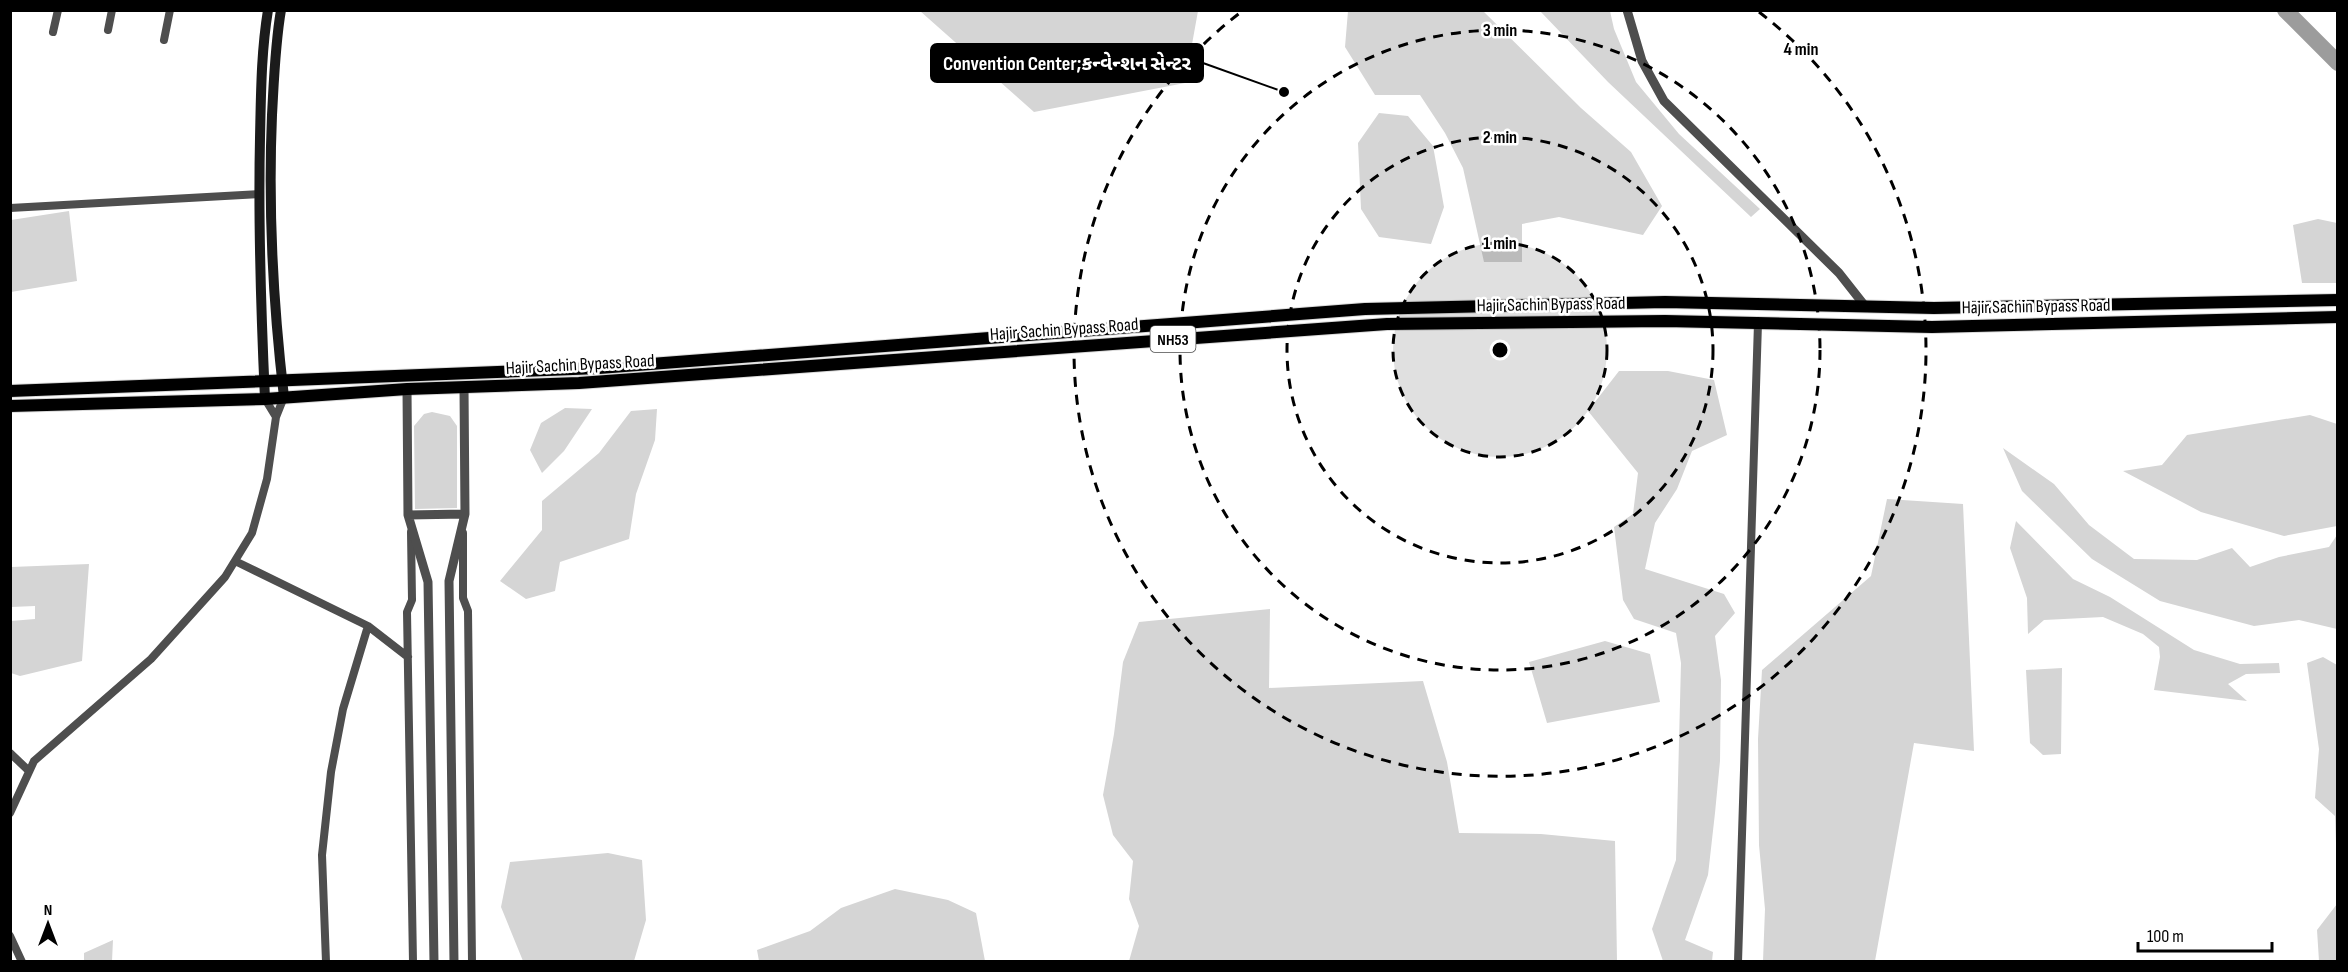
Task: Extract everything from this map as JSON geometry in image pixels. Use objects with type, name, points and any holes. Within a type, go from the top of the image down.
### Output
[{"type":"highway","name":"NH53","points":[[10,391],[264,383],[598,368],[1365,309],[1665,302],[1934,308],[2337,300]]},
{"type":"highway","name":"Hajir Sachin Bypass Road","points":[[10,406],[265,399],[407,389],[579,383],[797,369],[1037,348],[1387,324],[1665,321],[1932,327],[2337,316]]},
{"type":"main road","points":[[265,399],[259,195],[262,60],[268,10]]},
{"type":"main road","points":[[281,10],[275,67],[271,228],[284,397]]},
{"type":"street","points":[[53,32],[58,10]]},
{"type":"street","points":[[108,30],[112,10]]},
{"type":"street","points":[[164,40],[170,10]]},
{"type":"street","points":[[1627,10],[1642,62],[1664,101],[1839,273],[1865,306]]},
{"type":"street","points":[[10,208],[259,195]]},
{"type":"street","points":[[1738,962],[1758,323]]},
{"type":"street","points":[[454,962],[449,581],[465,514],[464,387]]},
{"type":"street","points":[[407,389],[408,515],[428,582],[434,962]]},
{"type":"street","points":[[10,813],[34,761],[151,659],[225,577],[252,532],[267,479],[276,417],[284,397]]},
{"type":"street","points":[[265,399],[276,417]]},
{"type":"street","points":[[408,515],[465,514]]},
{"type":"street","points":[[411,525],[412,600],[407,612],[413,962]]},
{"type":"street","points":[[463,526],[463,598],[468,610],[472,962]]},
{"type":"street","points":[[235,561],[368,626],[408,657]]},
{"type":"street","points":[[326,962],[322,855],[332,772],[343,709],[368,626]]},
{"type":"street","points":[[10,753],[28,770]]},
{"type":"street","points":[[10,936],[22,962]]},
{"type":"shaded area","points":[[920,11],[1198,11],[1185,83],[1034,112]]},
{"type":"shaded area","points":[[1348,11],[1483,11],[1581,108],[1631,152],[1662,206],[1643,235],[1559,217],[1522,224],[1522,262],[1484,262],[1463,168],[1445,133],[1420,95],[1375,95],[1345,47]]},
{"type":"shaded area","points":[[1540,11],[1610,11],[1614,29],[1636,82],[1679,134],[1760,209],[1751,217],[1608,82]]},
{"type":"shaded area","points":[[1379,113],[1408,116],[1433,146],[1444,207],[1431,244],[1379,237],[1361,209],[1358,143]]},
{"type":"shaded area","points":[[69,211],[77,281],[11,292],[11,220]]},
{"type":"shaded area","points":[[2318,219],[2337,223],[2337,283],[2302,283],[2293,225]]},
{"type":"shaded area","points":[[1619,371],[1668,371],[1714,380],[1727,435],[1692,451],[1677,489],[1655,523],[1645,569],[1724,594],[1735,613],[1715,636],[1721,680],[1720,761],[1715,813],[1708,875],[1685,940],[1713,952],[1712,961],[1663,961],[1652,929],[1676,860],[1681,663],[1676,633],[1634,619],[1623,600],[1614,527],[1633,514],[1638,473],[1588,411]]},
{"type":"shaded area","points":[[565,408],[592,409],[564,451],[542,473],[530,450],[541,423]]},
{"type":"shaded area","points":[[657,409],[655,440],[636,494],[629,539],[560,562],[555,591],[526,599],[500,581],[542,530],[542,501],[599,453],[631,411]]},
{"type":"shaded area","points":[[432,412],[450,416],[457,426],[457,508],[415,509],[414,426],[424,414]]},
{"type":"shaded area","points":[[2310,415],[2337,424],[2337,526],[2284,536],[2201,512],[2123,471],[2162,465],[2187,435]]},
{"type":"shaded area","points":[[2003,448],[2054,484],[2089,525],[2134,559],[2197,560],[2232,548],[2250,567],[2279,557],[2329,547],[2337,535],[2337,629],[2299,620],[2254,626],[2160,601],[2092,559],[2022,491]]},
{"type":"shaded area","points":[[1887,499],[1963,504],[1974,751],[1914,743],[1875,961],[1763,961],[1765,909],[1759,845],[1758,739],[1762,670],[1871,576]]},
{"type":"shaded area","points":[[2016,521],[2073,579],[2110,597],[2194,650],[2240,664],[2279,663],[2280,673],[2246,674],[2228,684],[2247,701],[2154,690],[2160,657],[2159,647],[2143,634],[2103,617],[2044,620],[2028,634],[2027,598],[2010,548]]},
{"type":"shaded area","points":[[89,564],[82,661],[20,676],[11,673],[11,621],[35,619],[35,606],[11,607],[11,567]]},
{"type":"shaded area","points":[[1270,609],[1269,688],[1423,681],[1447,762],[1459,833],[1541,834],[1615,841],[1617,961],[1129,961],[1139,926],[1129,899],[1133,861],[1113,835],[1103,795],[1114,734],[1123,662],[1139,622]]},
{"type":"shaded area","points":[[1605,641],[1650,654],[1660,702],[1547,723],[1529,662]]},
{"type":"shaded area","points":[[2323,657],[2337,665],[2337,871],[2335,816],[2315,798],[2319,749],[2307,663]]},
{"type":"shaded area","points":[[2062,668],[2061,754],[2043,755],[2030,743],[2026,670]]},
{"type":"shaded area","points":[[608,853],[642,860],[646,920],[634,961],[523,961],[501,907],[510,862]]},
{"type":"shaded area","points":[[895,889],[948,900],[976,913],[985,961],[759,961],[757,950],[810,931],[841,908]]},
{"type":"shaded area","points":[[2337,904],[2337,961],[2319,961],[2317,930]]},
{"type":"shaded area","points":[[113,940],[112,961],[84,961],[84,953]]},
{"type":"waterway","points":[[2285,10],[2338,63]]},
{"type":"place","name":"Convention Center;કન્વેન્શન સેન્ટર","points":[[1284,92]]}]
